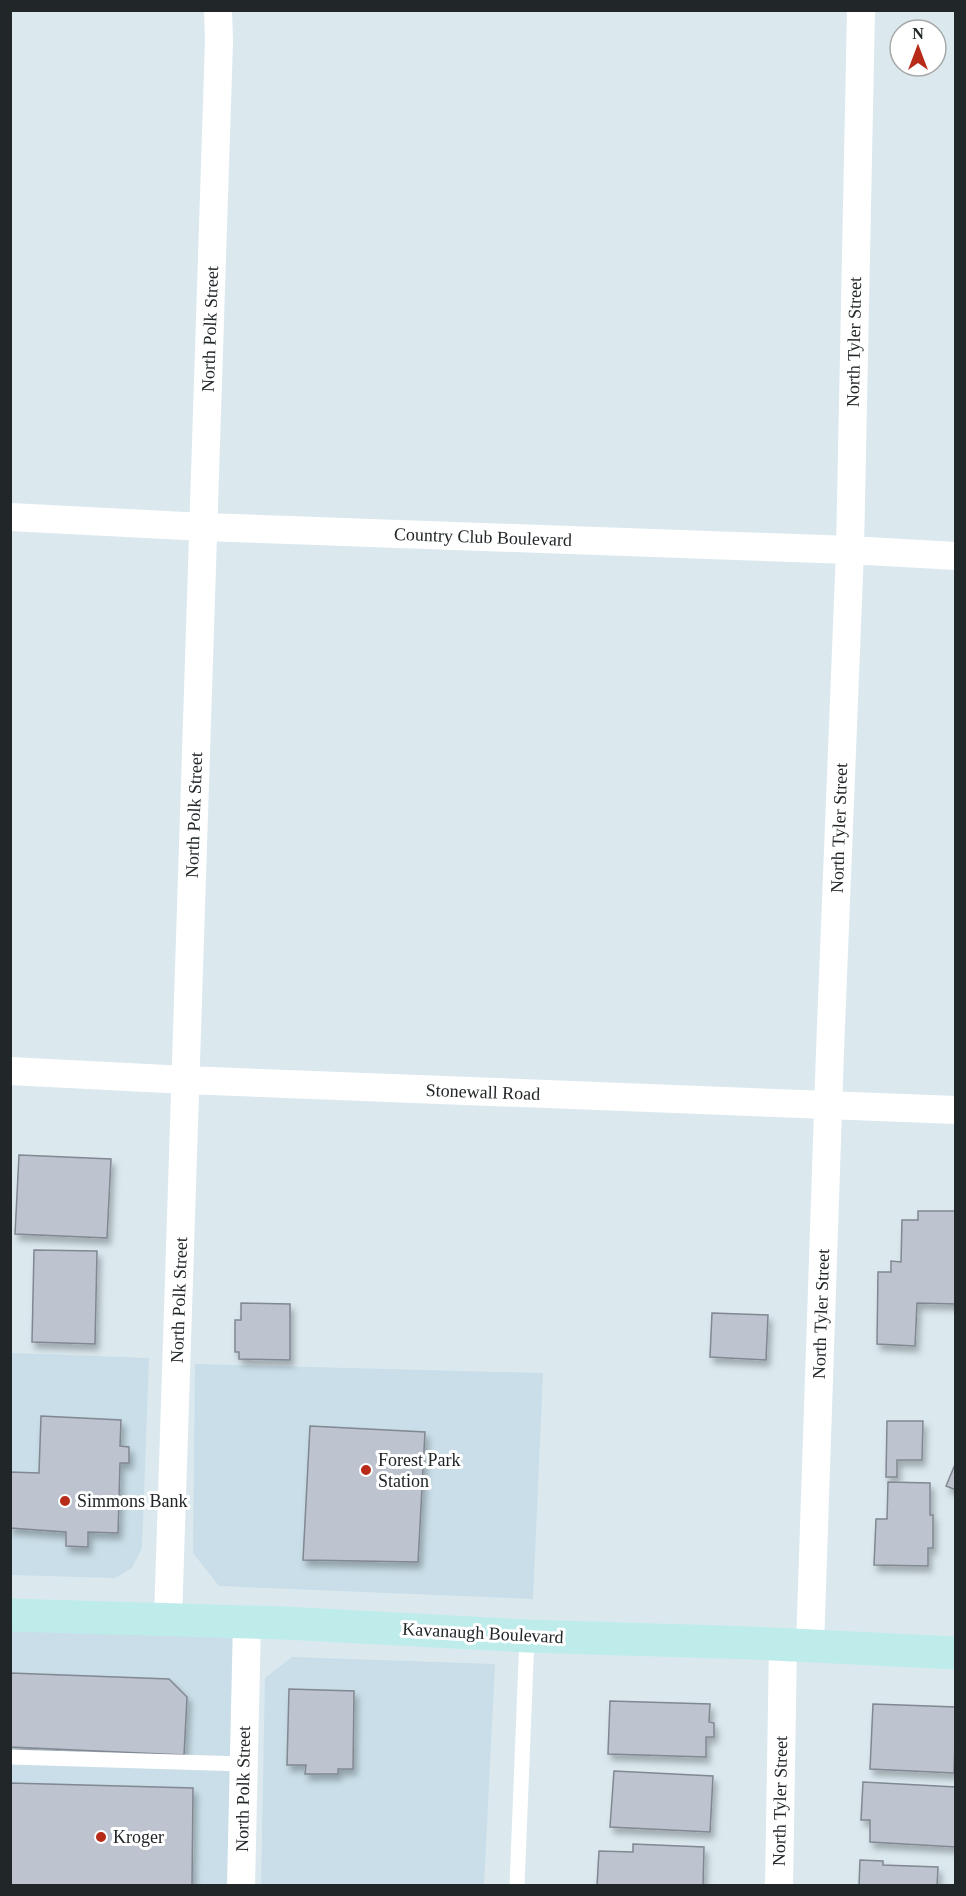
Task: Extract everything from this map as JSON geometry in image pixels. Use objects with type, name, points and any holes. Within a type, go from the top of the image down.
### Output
[{"type":"street","name":"North Polk Street","points":[[168,1619],[219,53],[218,10]]},
{"type":"street","name":"North Tyler Street","points":[[779,1886],[796,1645],[828,1106],[850,550],[861,10]]},
{"type":"street","name":"Country Club Boulevard","points":[[10,517],[204,527],[956,555]]},
{"type":"street","name":"Stonewall Road","points":[[10,1071],[956,1110]]},
{"type":"street","name":"Kavanaugh Boulevard","points":[[10,1615],[247,1622],[956,1653]]},
{"type":"street","name":"North Polk Street","points":[[241,1886],[247,1622]]},
{"type":"lane","points":[[517,1886],[527,1636]]},
{"type":"lane","points":[[10,1757],[244,1764]]},
{"type":"shaded area","points":[[11,1353],[149,1358],[142,1548],[132,1568],[115,1578],[11,1575]]},
{"type":"shaded area","points":[[195,1364],[543,1373],[533,1599],[219,1586],[193,1553]]},
{"type":"shaded area","points":[[11,1615],[247,1621],[241,1885],[11,1886]]},
{"type":"shaded area","points":[[292,1657],[495,1664],[484,1885],[261,1886],[265,1678]]},
{"type":"building","points":[[19,1155],[111,1159],[107,1238],[15,1234]]},
{"type":"building","points":[[918,1211],[956,1211],[956,1304],[917,1303],[915,1346],[877,1344],[878,1272],[891,1272],[891,1261],[901,1262],[902,1220],[918,1220]]},
{"type":"building","points":[[34,1250],[97,1251],[95,1344],[32,1342]]},
{"type":"building","points":[[241,1303],[290,1304],[290,1360],[239,1359],[239,1352],[235,1352],[235,1320],[241,1320]]},
{"type":"building","points":[[712,1313],[768,1315],[766,1360],[710,1357]]},
{"type":"building","name":"Simmons Bank","points":[[41,1416],[121,1420],[120,1446],[129,1447],[129,1463],[120,1463],[118,1533],[88,1532],[88,1547],[66,1546],[66,1532],[10,1528],[10,1472],[39,1473]]},
{"type":"building","points":[[887,1421],[923,1421],[922,1460],[897,1460],[897,1477],[886,1477]]},
{"type":"building","name":"Forest Park Station","points":[[310,1426],[425,1432],[418,1562],[303,1560]]},
{"type":"building","points":[[956,1462],[956,1490],[946,1486]]},
{"type":"building","points":[[888,1482],[930,1483],[933,1548],[928,1548],[928,1566],[874,1565],[876,1519],[887,1519]]},
{"type":"building","points":[[10,1673],[169,1679],[187,1697],[184,1755],[10,1747]]},
{"type":"building","points":[[289,1689],[354,1691],[353,1769],[338,1769],[338,1774],[305,1774],[306,1765],[287,1765]]},
{"type":"building","points":[[610,1701],[710,1704],[709,1722],[714,1723],[714,1737],[706,1737],[706,1757],[608,1754]]},
{"type":"building","points":[[873,1704],[956,1707],[954,1773],[870,1769]]},
{"type":"building","points":[[614,1771],[713,1776],[710,1832],[610,1827]]},
{"type":"building","points":[[863,1782],[956,1787],[956,1847],[870,1842],[870,1820],[861,1820]]},
{"type":"building","name":"Kroger","points":[[10,1783],[193,1788],[192,1886],[10,1886]]},
{"type":"building","points":[[633,1844],[704,1847],[703,1886],[597,1886],[599,1851],[633,1852]]},
{"type":"building","points":[[860,1860],[883,1861],[883,1865],[938,1867],[937,1886],[859,1886]]},
{"type":"place","name":"Forest Park Station","points":[[366,1470]]},
{"type":"place","name":"Simmons Bank","points":[[65,1501]]},
{"type":"place","name":"Kroger","points":[[101,1837]]}]
